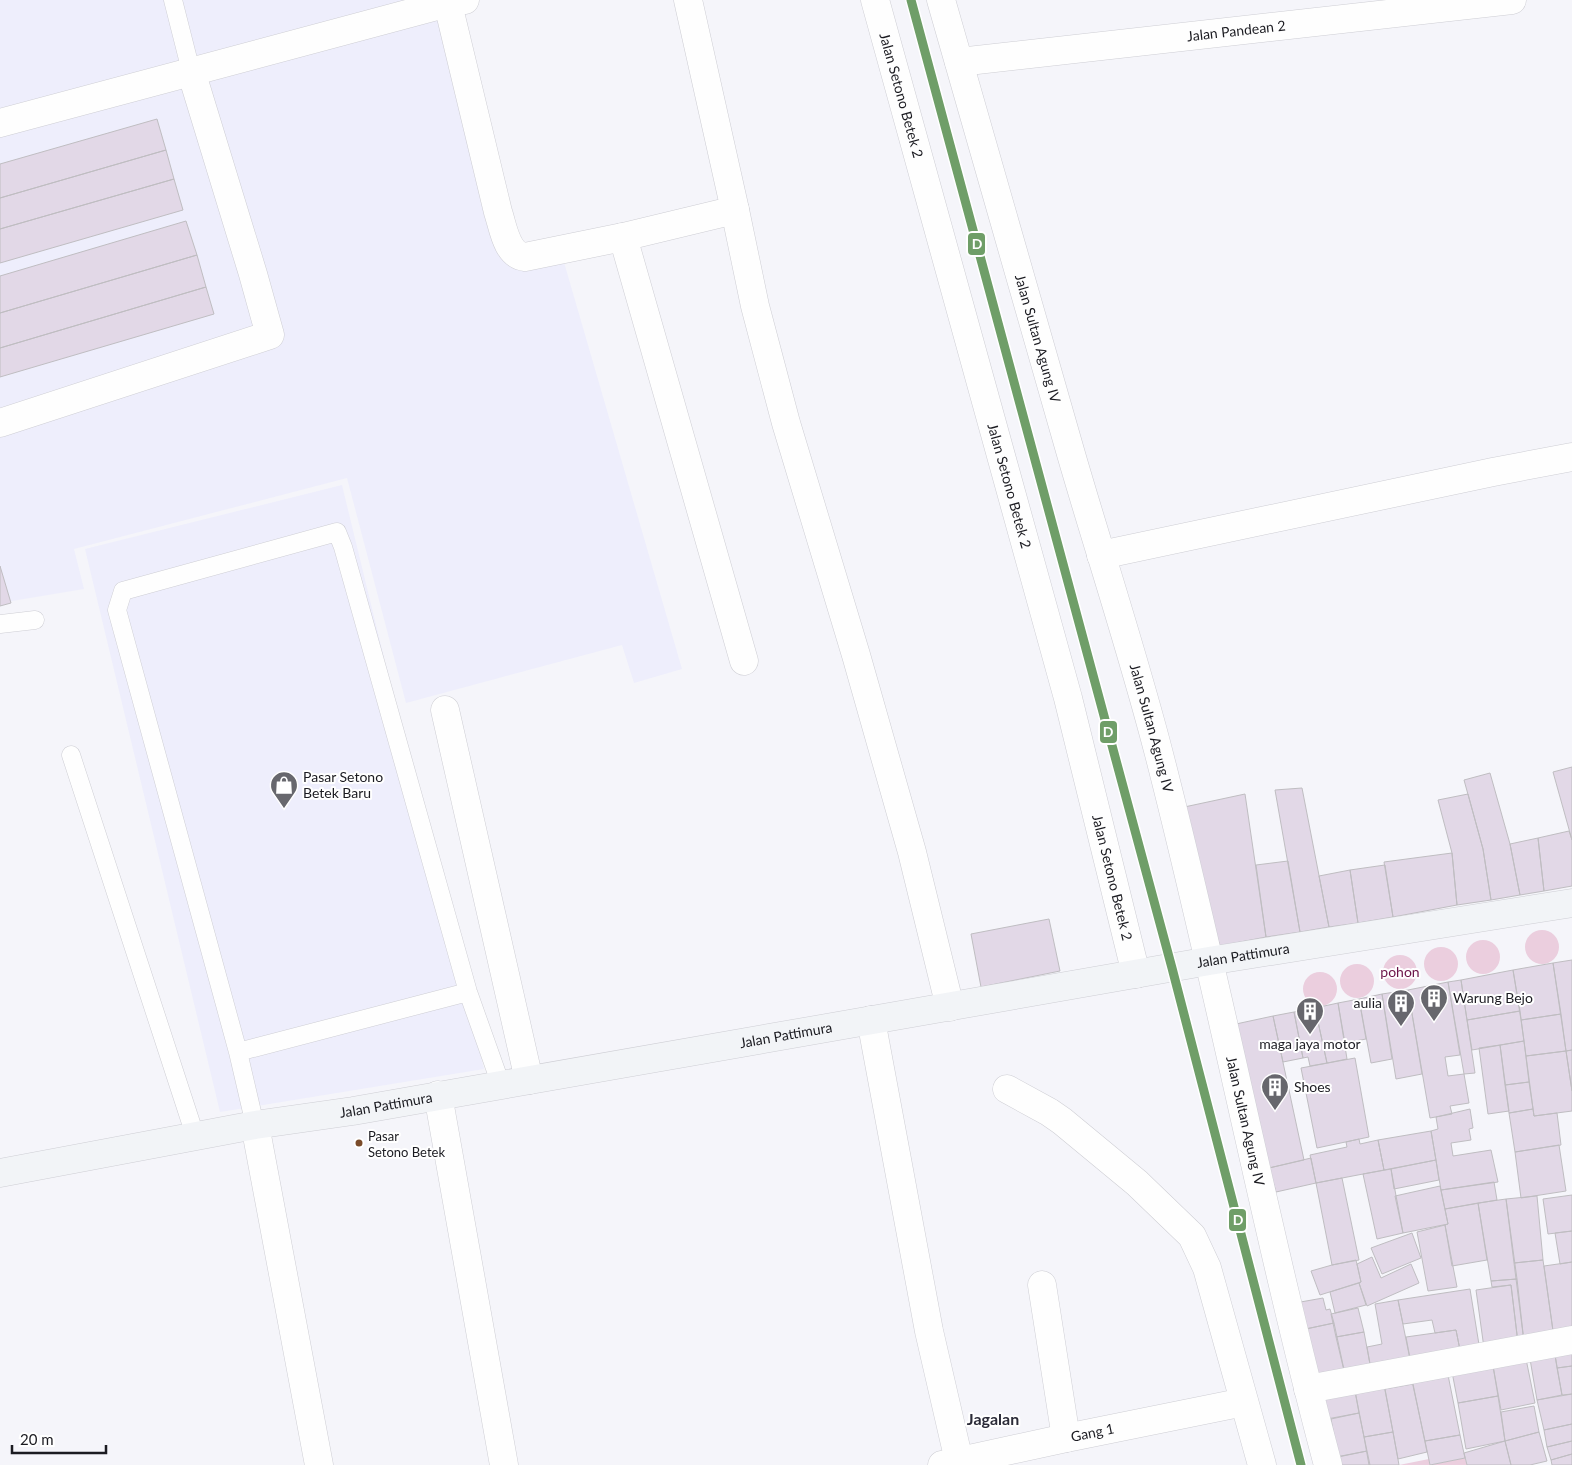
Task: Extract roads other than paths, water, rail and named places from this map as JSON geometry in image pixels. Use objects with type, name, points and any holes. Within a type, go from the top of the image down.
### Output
[{"type":"main road","name":"Jalan Pattimura","points":[[0,1173],[255,1125],[352,1111],[1209,961],[1572,903]]},
{"type":"street","points":[[688,0],[755,306],[786,423],[856,655],[909,843],[950,1007]]},
{"type":"street","name":"Jalan Setono Betek 2","points":[[875,0],[1068,698],[1136,974]]},
{"type":"street","name":"Jalan Sultan Agung IV","points":[[941,0],[1026,302],[1159,752],[1308,1389],[1328,1465]]},
{"type":"street","name":"Jalan Pandean 2","points":[[959,62],[1512,0]]},
{"type":"street","points":[[0,123],[454,1],[498,212],[510,248],[518,255],[525,257],[623,237],[735,210]]},
{"type":"street","points":[[0,423],[270,335],[191,71]]},
{"type":"street","points":[[623,237],[744,661]]},
{"type":"street","points":[[1101,555],[1572,457]]},
{"type":"street","points":[[445,710],[529,1080]]},
{"type":"street","points":[[871,1020],[929,1331],[950,1463]]},
{"type":"street","points":[[1007,1090],[1062,1121],[1137,1183],[1192,1236],[1207,1268],[1262,1465]]},
{"type":"street","points":[[438,1095],[504,1465]]},
{"type":"street","points":[[255,1125],[319,1465]]},
{"type":"street","points":[[1042,1285],[1066,1438]]},
{"type":"street","points":[[1308,1389],[1572,1340]]},
{"type":"street","name":"Gang 1","points":[[950,1463],[1019,1457],[1066,1438],[1244,1402]]},
{"type":"lane","points":[[173,0],[191,71]]},
{"type":"lane","points":[[255,1125],[238,1052],[116,610],[123,591],[337,532],[343,547],[468,992],[501,1085]]},
{"type":"lane","points":[[0,624],[35,620]]},
{"type":"lane","points":[[71,755],[194,1137]]},
{"type":"lane","points":[[238,1052],[468,992]]},
{"type":"place","name":"Pasar Setono Betek Baru","points":[[284,809]]},
{"type":"place","name":"Warung Bejo","points":[[1434,1022]]},
{"type":"place","name":"aulia","points":[[1401,1027]]},
{"type":"place","name":"maga jaya motor","points":[[1310,1035]]},
{"type":"place","name":"Shoes","points":[[1275,1111]]},
{"type":"place","name":"Pasar Setono Betek","points":[[359,1143]]},
{"type":"district","name":"Jagalan","points":[[993,1419]]},
{"type":"park label","name":"pohon","points":[[1400,972]]}]
